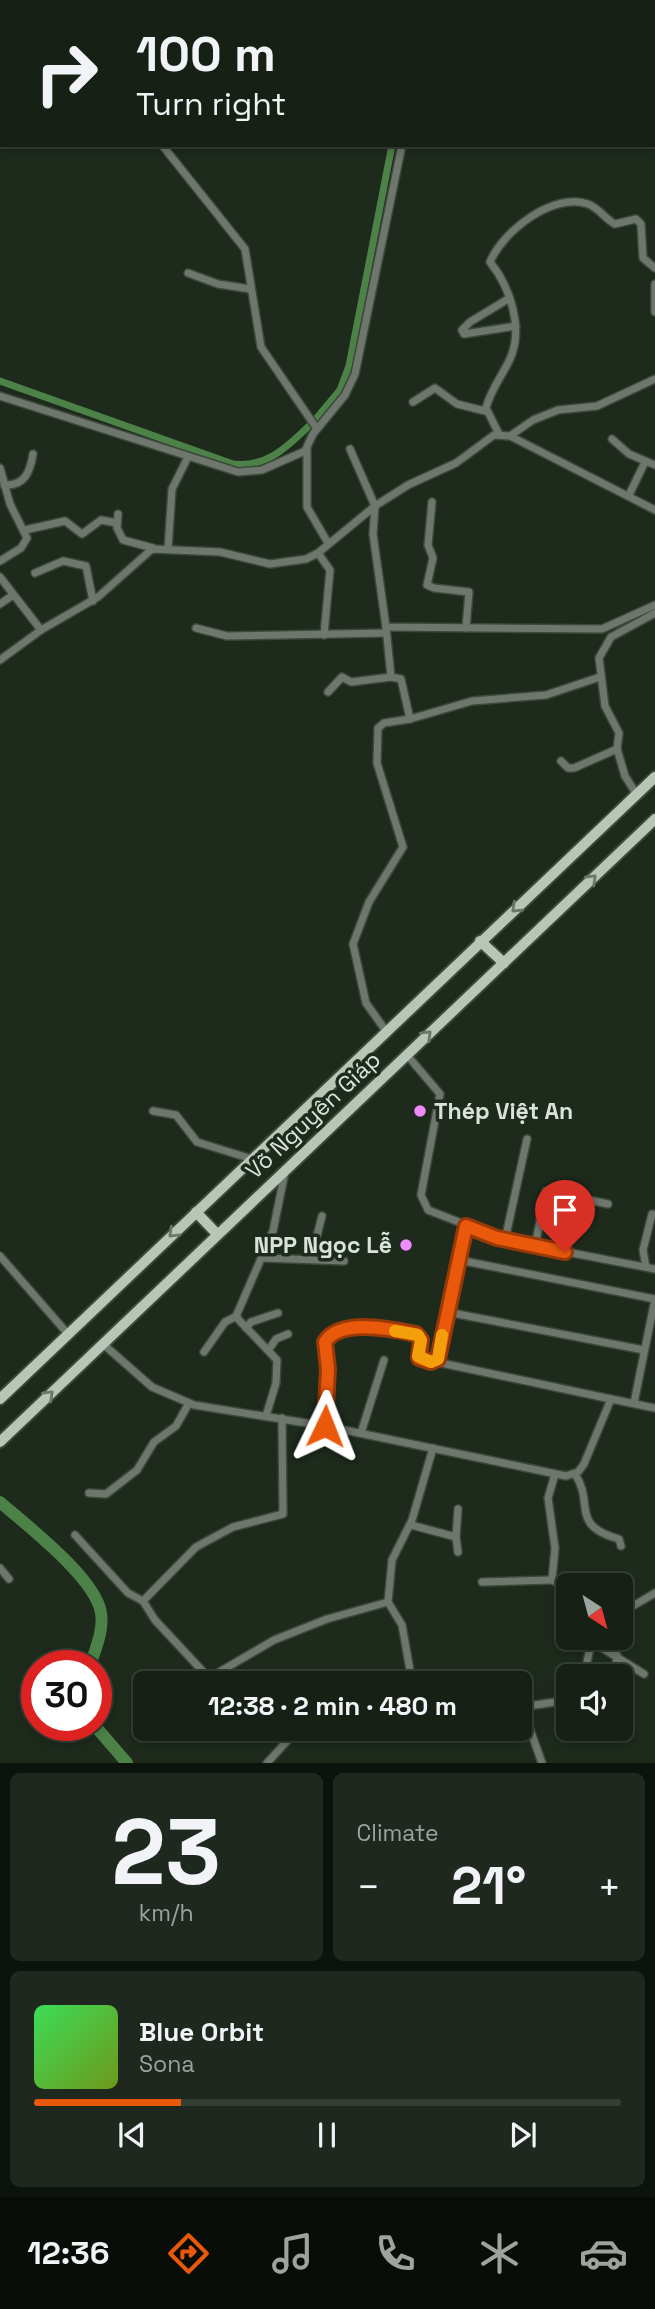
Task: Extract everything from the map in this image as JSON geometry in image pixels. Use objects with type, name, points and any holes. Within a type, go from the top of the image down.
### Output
[{"type":"main road","name":"Võ Nguyên Giáp","points":[[0,1399],[655,778]]},
{"type":"main road","name":"Võ Nguyên Giáp","points":[[0,1442],[655,819]]},
{"type":"main road","points":[[481,941],[504,963]]},
{"type":"main road","points":[[196,1212],[217,1234]]},
{"type":"street","points":[[164,147],[246,248],[250,289],[261,347],[317,429]]},
{"type":"street","points":[[328,543],[306,504],[307,450],[317,429],[345,395],[355,374],[402,147]]},
{"type":"street","points":[[485,411],[492,388],[513,353],[516,326],[501,276],[491,262],[493,256],[524,220],[544,210],[570,203],[592,206],[615,224],[636,219],[640,221],[643,258],[655,268]]},
{"type":"street","points":[[188,273],[219,284],[250,289]]},
{"type":"street","points":[[655,284],[655,312]]},
{"type":"street","points":[[508,299],[470,321],[462,330],[464,334],[471,334],[516,326]]},
{"type":"street","points":[[510,436],[533,419],[558,410],[597,406],[655,379]]},
{"type":"street","points":[[413,402],[435,388],[457,404],[485,411],[499,434]]},
{"type":"street","points":[[0,396],[245,473],[262,470],[307,450]]},
{"type":"street","points":[[118,514],[118,531],[126,542],[154,548],[220,552],[270,564],[298,561],[318,553],[376,506],[408,485],[456,463],[489,437],[499,434],[510,436],[655,510]]},
{"type":"street","points":[[612,439],[645,462],[655,465]]},
{"type":"street","points":[[350,449],[376,506],[373,534],[391,677]]},
{"type":"street","points":[[5,485],[18,484],[24,479],[33,454]]},
{"type":"street","points":[[168,549],[172,489],[188,457]]},
{"type":"street","points":[[629,495],[645,462]]},
{"type":"street","points":[[0,468],[12,508],[27,538],[24,545],[0,561]]},
{"type":"street","points":[[432,502],[428,545],[433,558],[428,585],[468,592],[466,628]]},
{"type":"street","points":[[25,530],[65,521],[82,534],[101,520],[117,523]]},
{"type":"street","points":[[0,660],[41,630],[93,601],[154,548]]},
{"type":"street","points":[[318,553],[330,570],[324,635]]},
{"type":"street","points":[[35,573],[63,561],[86,566],[89,570],[93,601]]},
{"type":"street","points":[[0,577],[41,630]]},
{"type":"street","points":[[0,604],[13,595]]},
{"type":"street","points":[[196,628],[227,636],[324,635],[466,628],[601,628],[655,605]]},
{"type":"street","points":[[637,794],[625,776],[617,749],[619,733],[607,712],[600,677],[600,658],[605,643],[618,631],[655,613]]},
{"type":"street","points":[[328,692],[341,677],[351,682],[391,677],[401,679],[410,719]]},
{"type":"street","points":[[387,1031],[366,1003],[353,944],[369,902],[403,847],[377,763],[378,728],[384,723],[410,719],[472,701],[546,695],[600,677]]},
{"type":"street","points":[[561,761],[568,768],[574,768],[617,749]]},
{"type":"street","points":[[407,1055],[440,1094],[422,1201],[431,1212],[505,1240],[655,1269]]},
{"type":"street","points":[[153,1111],[176,1115],[197,1142],[251,1159]]},
{"type":"street","points":[[505,1240],[527,1139]]},
{"type":"street","points":[[204,1352],[225,1322],[237,1316],[250,1278],[263,1258],[273,1231],[286,1168]]},
{"type":"street","points":[[535,1247],[546,1191],[608,1204]]},
{"type":"street","points":[[646,1267],[643,1250],[652,1214]]},
{"type":"street","points":[[312,1259],[322,1216]]},
{"type":"street","points":[[438,1359],[466,1226]]},
{"type":"street","points":[[0,1256],[68,1334]]},
{"type":"street","points":[[263,1258],[344,1261]]},
{"type":"street","points":[[459,1260],[655,1299],[634,1403]]},
{"type":"street","points":[[447,1312],[644,1350]]},
{"type":"street","points":[[246,1328],[251,1322],[278,1313]]},
{"type":"street","points":[[237,1316],[277,1360],[277,1372],[267,1416]]},
{"type":"street","points":[[325,1426],[328,1369],[325,1342],[332,1335],[364,1326],[416,1334],[421,1340],[419,1358],[431,1362],[438,1359]]},
{"type":"street","points":[[269,1349],[275,1339],[288,1334]]},
{"type":"street","points":[[103,1344],[152,1387],[190,1404],[325,1426],[555,1474],[575,1474],[584,1464],[611,1399]]},
{"type":"street","points":[[438,1359],[448,1365],[655,1408]]},
{"type":"street","points":[[361,1433],[384,1360]]},
{"type":"street","points":[[89,1493],[106,1494],[120,1480],[131,1476],[154,1442],[176,1426],[190,1404]]},
{"type":"street","points":[[143,1601],[196,1547],[240,1524],[283,1514],[282,1418]]},
{"type":"street","points":[[412,1671],[402,1625],[388,1602],[392,1560],[411,1525],[433,1448]]},
{"type":"street","points":[[552,1580],[555,1548],[548,1498],[555,1474]]},
{"type":"street","points":[[575,1474],[582,1486],[585,1515],[599,1533],[621,1540],[621,1546]]},
{"type":"street","points":[[458,1509],[458,1552]]},
{"type":"street","points":[[411,1525],[456,1537]]},
{"type":"street","points":[[75,1535],[128,1593],[143,1601],[155,1620],[211,1678],[274,1640],[327,1619],[388,1602]]},
{"type":"street","points":[[0,1568],[9,1579]]},
{"type":"street","points":[[482,1582],[552,1580],[556,1582]]},
{"type":"street","points":[[634,1605],[655,1593]]},
{"type":"street","points":[[608,1650],[644,1674]]},
{"type":"street","points":[[616,1664],[617,1655]]},
{"type":"street","points":[[532,1706],[556,1702]]},
{"type":"street","points":[[532,1736],[542,1763]]},
{"type":"street","points":[[267,1763],[287,1741]]},
{"type":"waterway","points":[[315,420],[340,390],[349,366],[392,147]]},
{"type":"waterway","points":[[0,381],[233,464],[256,463],[276,454],[310,425]]},
{"type":"waterway","points":[[0,1502],[58,1553],[87,1584],[101,1613],[96,1650]]},
{"type":"waterway","points":[[108,1741],[127,1763]]},
{"type":"slow traffic","points":[[395,1331],[418,1335],[421,1340],[418,1356],[431,1362],[438,1359],[442,1335]]},
{"type":"place","name":"Thép Việt An","points":[[420,1111]]},
{"type":"place","name":"NPP Ngọc Lễ","points":[[406,1245]]},
{"type":"route","points":[[325,1426],[328,1369],[325,1340],[332,1335],[364,1326],[416,1334],[421,1340],[419,1358],[431,1362],[438,1359],[466,1226],[497,1238],[565,1252]]}]
